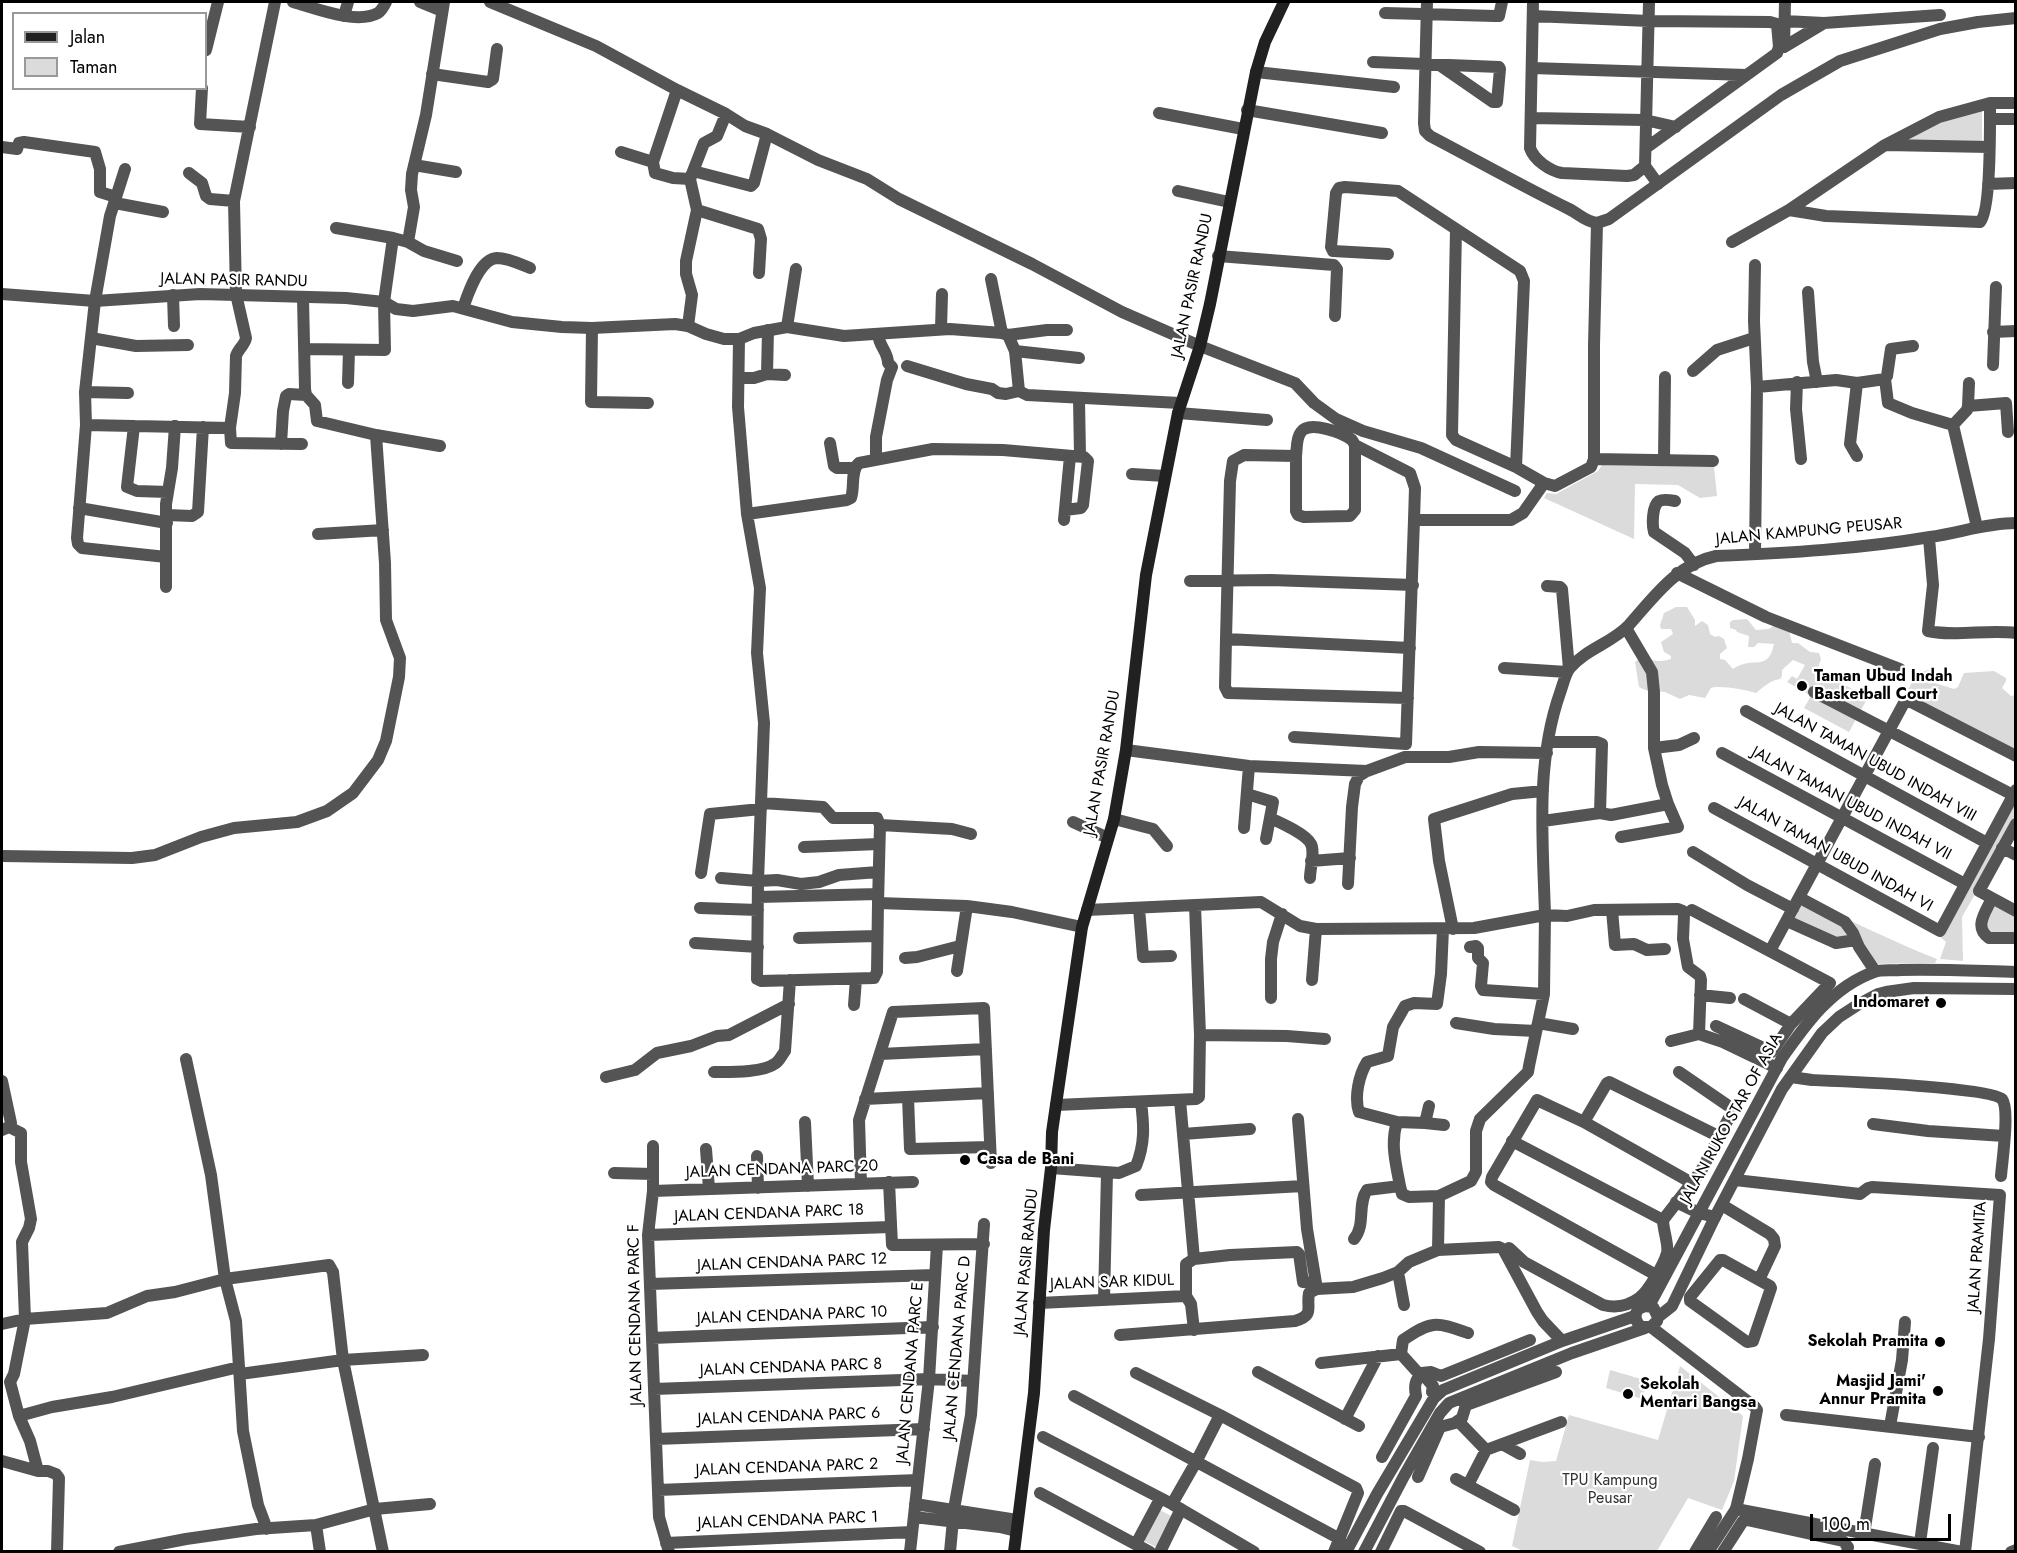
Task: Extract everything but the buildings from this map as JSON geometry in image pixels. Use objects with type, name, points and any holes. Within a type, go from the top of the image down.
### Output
[{"type":"main road","name":"JALAN PASIR RANDU","points":[[1014,1551],[1034,1393],[1052,1132],[1082,927],[1114,819],[1126,750],[1146,575],[1179,408],[1200,346],[1256,72],[1272,25],[1284,2]]},
{"type":"street","points":[[207,46],[218,2]]},
{"type":"street","points":[[276,2],[234,201],[236,294],[246,340],[236,356],[235,393],[230,428],[231,443],[302,444]]},
{"type":"street","points":[[293,2],[344,16],[368,16],[379,12],[386,2]]},
{"type":"street","points":[[344,16],[348,2]]},
{"type":"street","points":[[408,242],[414,207],[411,182],[426,115],[443,6],[420,2]]},
{"type":"street","points":[[490,2],[596,45],[745,126],[768,134],[818,160],[867,179],[899,199],[1032,264],[1122,312],[1200,346],[1295,383],[1316,404],[1336,419],[1421,448],[1515,491]]},
{"type":"street","points":[[1385,13],[1427,8],[1499,16],[1502,2]]},
{"type":"street","points":[[1533,2],[1530,148],[1532,154],[1554,172],[1628,176],[1634,175],[1646,166]]},
{"type":"street","points":[[1650,2],[1646,166],[1658,184]]},
{"type":"street","points":[[1785,2],[1784,47],[1824,23]]},
{"type":"street","points":[[1939,2],[1940,29]]},
{"type":"street","points":[[1427,8],[1425,131],[1430,136],[1587,221],[1597,223],[1609,219],[1801,82],[1840,61],[1940,29],[2016,18]]},
{"type":"street","points":[[1784,21],[1824,23],[1940,15]]},
{"type":"street","points":[[1533,16],[1649,21],[1773,22],[1778,27],[1779,51],[1646,148]]},
{"type":"street","points":[[432,74],[488,82],[493,79],[497,49]]},
{"type":"street","points":[[1373,62],[1426,66],[1441,66],[1499,67],[1497,102],[1493,102],[1441,66]]},
{"type":"street","points":[[1532,68],[1746,75]]},
{"type":"street","points":[[1256,72],[1394,87]]},
{"type":"street","points":[[202,90],[200,124],[250,127]]},
{"type":"street","points":[[677,90],[653,162],[655,173],[673,178],[692,175],[751,186],[758,171],[768,134]]},
{"type":"street","points":[[1789,210],[1826,216],[1982,221],[1988,184],[1990,103]]},
{"type":"street","points":[[1732,242],[1789,210],[1885,145],[1939,117],[1990,103],[2016,103]]},
{"type":"street","points":[[1247,110],[1382,133]]},
{"type":"street","points":[[1159,113],[1243,129]]},
{"type":"street","points":[[688,326],[692,295],[686,274],[686,261],[697,210],[692,175],[704,143],[717,136],[726,114]]},
{"type":"street","points":[[1531,118],[1646,120],[1676,127]]},
{"type":"street","points":[[1990,120],[2016,119]]},
{"type":"street","points":[[2,147],[17,149],[19,143],[24,142],[95,152],[100,169],[100,192],[116,200],[163,212]]},
{"type":"street","points":[[1885,145],[1989,147]]},
{"type":"street","points":[[621,152],[653,162]]},
{"type":"street","points":[[414,165],[456,172]]},
{"type":"street","points":[[125,169],[106,234],[95,301],[84,392],[86,425],[77,538],[78,544],[87,550],[166,557]]},
{"type":"street","points":[[189,173],[202,183],[206,196],[210,199],[234,201]]},
{"type":"street","points":[[1988,184],[2016,183]]},
{"type":"street","points":[[1388,254],[1333,251],[1331,247],[1336,193],[1339,188],[1345,186],[1398,191],[1520,271],[1523,277],[1516,467]]},
{"type":"street","points":[[1178,191],[1228,202]]},
{"type":"street","points":[[697,210],[758,229],[761,239],[759,273]]},
{"type":"street","points":[[1456,229],[1450,430],[1456,440],[1516,467],[1541,487],[1555,486],[1591,467],[1594,459],[1597,223]]},
{"type":"street","points":[[336,228],[408,242],[457,261]]},
{"type":"street","points":[[304,349],[385,350],[384,302],[393,238]]},
{"type":"street","points":[[1218,256],[1334,266],[1337,269],[1335,316]]},
{"type":"street","points":[[463,308],[475,277],[492,260],[500,258],[530,268]]},
{"type":"street","points":[[1755,265],[1754,338],[1757,387],[1755,554]]},
{"type":"street","points":[[787,327],[796,270]]},
{"type":"street","points":[[991,279],[1005,334],[1015,351],[1019,391]]},
{"type":"street","points":[[1993,365],[1996,287]]},
{"type":"street","points":[[1808,292],[1813,362],[1817,382]]},
{"type":"street","name":"JALAN PASIR RANDU","points":[[2,294],[95,301],[173,295],[236,294],[346,298],[384,302],[396,309],[413,311],[453,306],[517,323],[592,328],[675,324],[688,326],[716,338],[739,339]]},
{"type":"street","points":[[940,329],[942,294]]},
{"type":"street","points":[[173,295],[174,326]]},
{"type":"street","points":[[303,298],[306,395]]},
{"type":"street","points":[[701,873],[710,814],[761,806],[824,807],[833,818],[874,817],[880,820],[877,976],[856,979],[761,981],[757,979],[758,881],[761,806],[764,723],[757,653],[760,588],[747,514],[738,407],[739,339],[787,327],[844,336],[940,329],[1005,334],[1067,330]]},
{"type":"street","points":[[592,328],[591,402],[648,403]]},
{"type":"street","points":[[767,374],[768,330]]},
{"type":"street","points":[[1993,332],[2016,332]]},
{"type":"street","points":[[876,460],[876,436],[887,380],[892,367],[879,343],[878,334]]},
{"type":"street","points":[[91,338],[136,346],[188,345]]},
{"type":"street","points":[[1693,371],[1717,350],[1754,338]]},
{"type":"street","points":[[1913,346],[1891,348],[1885,379],[1887,403],[1953,425]]},
{"type":"street","points":[[348,383],[349,350]]},
{"type":"street","points":[[1015,351],[1079,358]]},
{"type":"street","points":[[907,366],[966,384],[992,389],[998,393],[1019,391],[1032,397],[1179,408],[1267,420]]},
{"type":"street","points":[[739,378],[754,378],[767,374],[785,375]]},
{"type":"street","points":[[1664,460],[1665,377]]},
{"type":"street","points":[[1757,387],[1797,382],[1836,380],[1857,383],[1885,379]]},
{"type":"street","points":[[1797,382],[1796,409],[1801,459]]},
{"type":"street","points":[[1857,383],[1850,444],[1857,456]]},
{"type":"street","points":[[1953,425],[1967,410],[1969,384]]},
{"type":"street","points":[[84,392],[128,393]]},
{"type":"street","points":[[281,444],[283,411],[286,396],[289,394],[306,395],[314,402],[317,421],[376,435],[440,446]]},
{"type":"street","points":[[747,514],[851,498],[855,468],[859,463],[933,449],[1003,450],[1075,456],[1087,458],[1083,505],[1065,515],[1075,456],[1078,399]]},
{"type":"street","points":[[1968,406],[2011,402],[2008,432]]},
{"type":"street","points":[[86,425],[230,428]]},
{"type":"street","points":[[1953,425],[1977,527]]},
{"type":"street","points":[[134,426],[127,487],[137,491],[168,492]]},
{"type":"street","points":[[166,587],[168,492],[172,468],[174,426]]},
{"type":"street","points":[[79,508],[167,519],[192,516],[198,513],[203,427]]},
{"type":"street","points":[[1294,737],[1406,744],[1415,488],[1410,473],[1355,445],[1349,437],[1322,428],[1305,428],[1300,433],[1296,456],[1296,511],[1298,515],[1304,517],[1350,516],[1355,510],[1355,445]]},
{"type":"street","points":[[2,856],[132,858],[155,855],[201,837],[234,828],[297,822],[327,811],[353,793],[378,760],[386,741],[399,677],[400,658],[386,620],[383,530],[376,435]]},
{"type":"street","points":[[830,443],[834,466],[855,468]]},
{"type":"street","points":[[1296,456],[1244,455],[1233,461],[1230,481],[1225,687],[1228,693],[1408,698]]},
{"type":"street","points":[[1594,459],[1713,461]]},
{"type":"street","points":[[1132,474],[1165,476]]},
{"type":"street","points":[[1414,520],[1511,520],[1523,513],[1541,487]]},
{"type":"street","points":[[1675,501],[1661,500],[1658,502],[1655,508],[1653,530],[1685,553],[1694,565]]},
{"type":"street","name":"JALAN KAMPUNG PEUSAR","points":[[1439,1196],[1471,1181],[1474,1177],[1477,1125],[1480,1119],[1528,1072],[1544,994],[1543,791],[1556,704],[1568,670],[1584,655],[1626,628],[1677,573],[1705,558],[1839,548],[2016,523]]},
{"type":"street","points":[[318,534],[383,530]]},
{"type":"street","points":[[1929,537],[1933,585],[1928,631],[2016,633]]},
{"type":"street","points":[[1677,573],[1766,617],[1900,669]]},
{"type":"street","points":[[1190,581],[1227,579],[1413,585]]},
{"type":"street","points":[[1504,668],[1568,670],[1562,589],[1547,586]]},
{"type":"street","points":[[1621,837],[1678,827],[1662,785],[1654,748],[1652,672],[1626,628]]},
{"type":"street","points":[[1226,639],[1410,648]]},
{"type":"street","points":[[1814,692],[1888,732],[2014,793],[1965,884]]},
{"type":"street","points":[[1770,951],[1906,700],[2016,756]]},
{"type":"street","name":"JALAN TAMAN UBUD INDAH VIII","points":[[1746,711],[1987,843]]},
{"type":"street","points":[[1654,748],[1679,745],[1694,738]]},
{"type":"street","points":[[1348,884],[1355,784],[1359,776],[1367,771],[1405,757],[1449,757],[1479,752],[1597,742],[1602,744],[1600,813]]},
{"type":"street","points":[[1126,750],[1249,766],[1367,771]]},
{"type":"street","name":"JALAN TAMAN UBUD INDAH VII","points":[[1722,753],[1965,884]]},
{"type":"street","points":[[1244,828],[1249,766]]},
{"type":"street","points":[[1444,1125],[1397,1122],[1359,1112],[1356,1104],[1361,1075],[1367,1062],[1388,1056],[1393,1027],[1405,1006],[1414,1003],[1437,1004],[1448,929],[1434,819],[1512,794],[1543,791]]},
{"type":"street","points":[[1247,794],[1273,802],[1266,839]]},
{"type":"street","points":[[1543,821],[1600,813],[1611,814],[1668,804]]},
{"type":"street","name":"JALAN TAMAN UBUD INDAH VI","points":[[1714,808],[1940,931],[1965,884]]},
{"type":"street","points":[[1270,818],[1310,841],[1312,846],[1310,878]]},
{"type":"street","points":[[1114,819],[1153,829],[1167,846]]},
{"type":"street","points":[[1073,822],[1108,838]]},
{"type":"street","points":[[2016,824],[1979,891],[2016,911]]},
{"type":"street","points":[[880,825],[952,830],[971,834]]},
{"type":"street","points":[[804,848],[879,844]]},
{"type":"street","points":[[2002,848],[2016,855]]},
{"type":"street","points":[[1693,852],[1747,885],[1845,922],[1875,971]]},
{"type":"street","points":[[1311,861],[1350,858]]},
{"type":"street","points":[[721,878],[777,880],[801,884],[819,882],[839,875],[878,872]]},
{"type":"street","points":[[758,897],[878,898],[967,906],[1012,912],[1082,927]]},
{"type":"street","points":[[1992,898],[1981,922],[1982,932],[1992,939],[2016,938]]},
{"type":"street","points":[[1087,910],[1261,902],[1307,929],[1448,929],[1488,926],[1545,915],[1567,916],[1593,910],[1678,909],[1683,911],[1684,915],[1683,939],[1688,967],[1701,977],[1699,1034]]},
{"type":"street","points":[[1056,1105],[1180,1100],[1199,1097],[1200,1035],[1195,904]]},
{"type":"street","points":[[957,970],[967,906]]},
{"type":"street","points":[[700,908],[758,910]]},
{"type":"street","points":[[1139,908],[1143,957],[1171,956]]},
{"type":"street","points":[[1612,910],[1615,945],[1634,944],[1647,950],[1665,949]]},
{"type":"street","points":[[1692,910],[1830,982],[1791,1024],[1772,1052],[1716,1026]]},
{"type":"street","points":[[1271,998],[1270,959],[1282,914]]},
{"type":"street","points":[[1787,921],[1836,943],[1856,940]]},
{"type":"street","points":[[1312,980],[1316,929]]},
{"type":"street","points":[[799,938],[877,936]]},
{"type":"street","points":[[695,943],[758,947]]},
{"type":"street","points":[[905,958],[960,946]]},
{"type":"street","points":[[1470,947],[1478,946],[1478,958],[1482,962],[1481,986],[1483,990],[1544,994]]},
{"type":"street","points":[[1950,970],[1950,989]]},
{"type":"street","name":"JALAN RUKO STAR OF ASIA","points":[[1649,1306],[1777,1068],[1806,1023],[1823,1004],[1875,971],[2016,972]]},
{"type":"street","points":[[854,1005],[856,979]]},
{"type":"street","points":[[714,1072],[758,1070],[775,1064],[785,1051],[790,980]]},
{"type":"street","name":"JALAN RUKO STAR OF ASIA","points":[[1447,1407],[1449,1403],[1651,1324],[1672,1306],[1715,1217],[1782,1089],[1822,1033],[1839,1017],[1881,993],[1914,988],[2016,989]]},
{"type":"street","points":[[1700,995],[1730,998]]},
{"type":"street","points":[[1744,999],[1791,1024]]},
{"type":"street","points":[[606,1077],[635,1070],[657,1053],[691,1046],[717,1036],[729,1035],[789,1004]]},
{"type":"street","points":[[1823,1004],[1839,1017]]},
{"type":"street","points":[[861,1184],[859,1120],[893,1012],[984,1008],[991,1163]]},
{"type":"street","points":[[1456,1023],[1494,1029],[1537,1027],[1573,1029]]},
{"type":"street","points":[[1671,1041],[1699,1034],[1723,1042],[1777,1068]]},
{"type":"street","points":[[1200,1035],[1325,1039]]},
{"type":"street","points":[[879,1054],[986,1050]]},
{"type":"street","points":[[186,1059],[211,1175],[225,1279],[236,1321],[243,1431],[258,1505],[267,1529]]},
{"type":"street","points":[[1509,1248],[1524,1262],[1603,1305],[1613,1307],[1641,1298],[1656,1275],[1667,1251],[1663,1220],[1701,1171],[1732,1109],[1679,1072]]},
{"type":"street","points":[[1791,1077],[1969,1090],[2002,1098],[2011,1120],[2004,1136],[2001,1176]]},
{"type":"street","points":[[2,1081],[11,1122],[5,1129],[21,1133],[21,1162],[31,1219],[22,1242],[25,1318],[14,1374],[6,1382],[30,1441],[38,1471]]},
{"type":"street","points":[[1584,1122],[1609,1082],[1720,1137]]},
{"type":"street","points":[[1770,1083],[1782,1089]]},
{"type":"street","points":[[865,1099],[988,1094]]},
{"type":"street","points":[[908,1097],[910,1149],[990,1147]]},
{"type":"street","points":[[1180,1100],[1194,1259]]},
{"type":"street","points":[[1656,1275],[1494,1185],[1491,1182],[1492,1177],[1537,1100],[1584,1122],[1692,1182]]},
{"type":"street","points":[[1051,1168],[1119,1173],[1136,1166],[1143,1148],[1141,1102]]},
{"type":"street","points":[[1425,1122],[1429,1106]]},
{"type":"street","points":[[1120,1335],[1284,1323],[1300,1320],[1308,1314],[1310,1293],[1316,1286],[1307,1229],[1298,1119]]},
{"type":"street","points":[[805,1122],[808,1186]]},
{"type":"street","points":[[1397,1122],[1393,1142],[1402,1194],[1409,1197],[1439,1196],[1438,1250]]},
{"type":"street","points":[[1873,1124],[1928,1131],[2004,1136]]},
{"type":"street","points":[[1183,1134],[1250,1130]]},
{"type":"street","points":[[1512,1141],[1663,1220]]},
{"type":"street","name":"JALAN CENDANA PARC F","points":[[653,1146],[653,1191],[648,1235],[659,1517],[667,1547]]},
{"type":"street","points":[[706,1149],[709,1189]]},
{"type":"street","points":[[757,1156],[758,1188]]},
{"type":"street","points":[[614,1173],[653,1174]]},
{"type":"street","points":[[1104,1299],[1107,1173]]},
{"type":"street","name":"JALAN PRAMITA","points":[[1735,1180],[1860,1194],[1872,1187],[2000,1195],[1989,1339],[1964,1551]]},
{"type":"street","points":[[889,1182],[892,1245],[984,1244]]},
{"type":"street","name":"JALAN CENDANA PARC 20","points":[[653,1191],[913,1182]]},
{"type":"street","points":[[1141,1195],[1303,1186]]},
{"type":"street","points":[[1354,1239],[1357,1237],[1362,1222],[1364,1192],[1400,1186]]},
{"type":"street","points":[[1676,1202],[1699,1213],[1715,1217]]},
{"type":"street","points":[[1722,1205],[1770,1234],[1774,1239],[1775,1246],[1759,1280]]},
{"type":"street","name":"JALAN CENDANA PARC D","points":[[950,1551],[953,1515],[971,1414],[984,1224]]},
{"type":"street","name":"JALAN CENDANA PARC 18","points":[[648,1235],[891,1227]]},
{"type":"street","name":"JALAN CENDANA PARC E","points":[[910,1551],[929,1379],[937,1245]]},
{"type":"street","points":[[1186,1296],[1186,1264],[1194,1259],[1297,1252],[1303,1282],[1316,1286],[1353,1287],[1398,1272],[1409,1262],[1438,1250],[1499,1247],[1503,1249],[1537,1312],[1562,1341]]},
{"type":"street","points":[[1720,1260],[1759,1280],[1770,1286],[1771,1292],[1754,1341],[1751,1342],[1747,1342],[1690,1301],[1690,1297],[1720,1260]]},
{"type":"street","points":[[2,1324],[25,1318],[107,1312],[147,1296],[175,1292],[225,1279],[328,1265],[333,1272],[343,1360],[383,1551]]},
{"type":"street","points":[[1398,1272],[1404,1305]]},
{"type":"street","name":"JALAN CENDANA PARC 12","points":[[650,1284],[935,1275]]},
{"type":"street","name":"JALAN SAR KIDUL","points":[[1039,1303],[1186,1296],[1191,1304],[1194,1330]]},
{"type":"street","points":[[1651,1324],[1655,1310],[1649,1306],[1641,1307],[1635,1316],[1638,1324],[1651,1324],[1757,1410],[1736,1509],[1708,1551]]},
{"type":"street","points":[[1346,1551],[1434,1394],[1562,1341],[1635,1316]]},
{"type":"street","points":[[1890,1426],[1905,1322]]},
{"type":"street","points":[[1468,1333],[1441,1324],[1430,1325],[1418,1329],[1402,1340],[1401,1354],[1433,1386],[1434,1394],[1447,1407],[1447,1413],[1486,1450]]},
{"type":"street","name":"JALAN CENDANA PARC 10","points":[[652,1338],[933,1327]]},
{"type":"street","points":[[1382,1457],[1416,1396],[1414,1387],[1420,1375],[1431,1372],[1441,1376],[1530,1340]]},
{"type":"street","points":[[1320,1363],[1401,1354]]},
{"type":"street","points":[[18,1416],[239,1370],[423,1355]]},
{"type":"street","points":[[1345,1419],[1378,1356]]},
{"type":"street","points":[[1258,1372],[1359,1426]]},
{"type":"street","points":[[1418,1477],[1440,1427],[1458,1421],[1466,1404],[1556,1372]]},
{"type":"street","points":[[1136,1373],[1356,1488],[1358,1493],[1334,1551]]},
{"type":"street","name":"JALAN CENDANA PARC 8","points":[[654,1389],[929,1379],[974,1382]]},
{"type":"street","points":[[1074,1396],[1340,1539]]},
{"type":"street","points":[[1364,1551],[1404,1476],[1447,1407]]},
{"type":"street","points":[[1786,1414],[1979,1437]]},
{"type":"street","points":[[1136,1544],[1171,1504],[1197,1462],[1220,1415]]},
{"type":"street","points":[[1514,1510],[1462,1482],[1486,1450],[1561,1422]]},
{"type":"street","name":"JALAN CENDANA PARC 6","points":[[656,1438],[924,1429]]},
{"type":"street","points":[[1042,1437],[1171,1504],[1254,1551]]},
{"type":"street","points":[[1502,1444],[1520,1454]]},
{"type":"street","points":[[1920,1543],[1934,1448]]},
{"type":"street","points":[[2,1461],[38,1471],[48,1471],[59,1478],[57,1551]]},
{"type":"street","points":[[1864,1534],[1875,1464]]},
{"type":"street","name":"JALAN CENDANA PARC 2","points":[[658,1490],[918,1480]]},
{"type":"street","points":[[1040,1493],[1149,1551]]},
{"type":"street","points":[[119,1551],[256,1529],[316,1525],[375,1509],[430,1504]]},
{"type":"street","points":[[915,1504],[953,1515],[1017,1525]]},
{"type":"street","points":[[1160,1551],[1171,1504]]},
{"type":"street","points":[[1736,1509],[1964,1551]]},
{"type":"street","points":[[1381,1551],[1398,1514],[1404,1511],[1480,1551]]},
{"type":"street","points":[[914,1517],[953,1515]]},
{"type":"street","points":[[1695,1551],[1716,1517]]},
{"type":"street","points":[[1723,1551],[1743,1521],[1747,1520],[1843,1541],[1848,1547],[1847,1551]]},
{"type":"street","points":[[316,1525],[320,1551]]},
{"type":"street","name":"JALAN CENDANA PARC 1","points":[[667,1547],[912,1532]]},
{"type":"street","points":[[2011,1551],[2016,1550]]},
{"type":"green space","points":[[1982,110],[1982,142],[1902,141],[1922,128]]},
{"type":"green space","points":[[1602,465],[1714,467],[1717,496],[1700,498],[1678,485],[1635,484],[1634,539],[1544,498],[1547,493],[1556,494],[1598,471]]},
{"type":"green space","points":[[1676,607],[1687,607],[1695,620],[1695,626],[1702,621],[1708,625],[1710,634],[1724,639],[1727,648],[1720,654],[1720,659],[1725,660],[1733,669],[1747,663],[1764,661],[1771,653],[1774,644],[1758,643],[1754,647],[1748,647],[1749,636],[1730,628],[1730,622],[1747,619],[1756,630],[1769,629],[1775,625],[1789,630],[1792,643],[1798,643],[1810,652],[1819,653],[1821,659],[1817,671],[1868,697],[1849,732],[1804,708],[1811,696],[1787,682],[1792,676],[1797,679],[1805,665],[1793,660],[1782,670],[1780,679],[1770,682],[1756,693],[1715,687],[1711,688],[1705,698],[1689,695],[1680,699],[1665,692],[1645,690],[1639,687],[1635,662],[1645,658],[1660,661],[1671,659],[1671,656],[1664,652],[1661,642],[1673,634],[1671,629],[1661,629],[1660,625],[1664,613]]},
{"type":"green space","points":[[1928,670],[1934,672],[1935,683],[1954,689],[1958,687],[1964,673],[1994,671],[2006,678],[2002,688],[2011,696],[2015,695],[2015,749],[1908,695],[1907,692],[1916,674]]},
{"type":"green space","points":[[2015,790],[2015,824],[1962,917],[1963,961],[1940,959],[1946,942],[1939,936]]},
{"type":"green space","points":[[1800,898],[1937,959],[1935,963],[1870,964],[1849,943],[1787,921]]},
{"type":"green space","points":[[1992,898],[2015,911],[2015,938],[1992,939],[1982,920]]},
{"type":"green space","name":"TPU Kampung Peusar","points":[[1680,1366],[1743,1416],[1734,1481],[1722,1510],[1688,1498],[1657,1551],[1526,1552],[1512,1546],[1530,1460],[1556,1461],[1569,1415],[1658,1440]]},
{"type":"green space","points":[[1610,1370],[1648,1381],[1642,1399],[1606,1388]]},
{"type":"green space","points":[[1160,1510],[1173,1517],[1156,1547],[1142,1540]]},
{"type":"place","name":"Taman Ubud Indah Basketball Court","points":[[1802,686]]},
{"type":"place","name":"Indomaret","points":[[1941,1003]]},
{"type":"place","name":"Casa de Bani","points":[[965,1160]]},
{"type":"place","name":"Sekolah Pramita","points":[[1940,1342]]},
{"type":"place","name":"Masjid Jami' Annur Pramita","points":[[1938,1391]]},
{"type":"place","name":"Sekolah Mentari Bangsa","points":[[1628,1394]]}]
